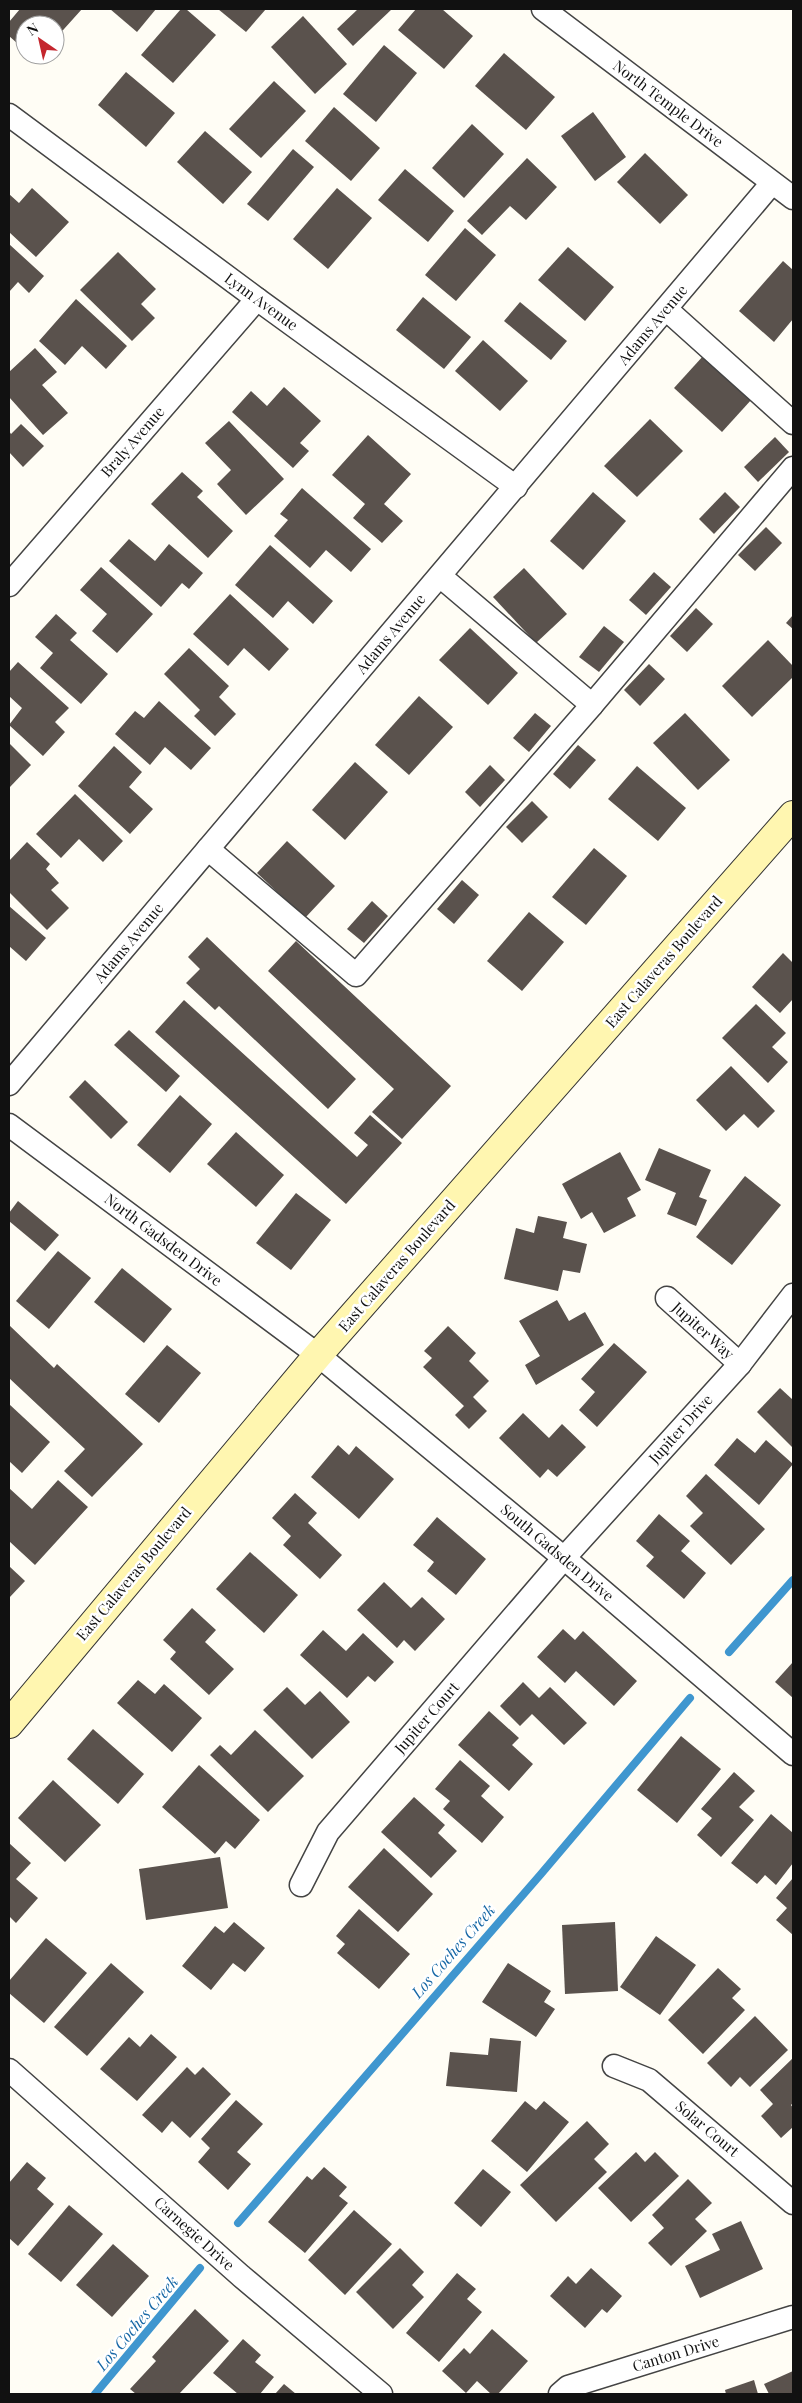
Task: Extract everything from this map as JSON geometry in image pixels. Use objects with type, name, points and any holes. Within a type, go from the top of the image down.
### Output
[{"type":"main road","name":"East Calaveras Boulevard","points":[[9,1724],[318,1355],[793,815]]},
{"type":"street","name":"North Temple Drive","points":[[543,9],[793,198]]},
{"type":"street","name":"Lynn Avenue","points":[[9,115],[257,299],[516,487]]},
{"type":"street","name":"Adams Avenue","points":[[9,1084],[772,183]]},
{"type":"street","name":"Braly Avenue","points":[[9,585],[257,299]]},
{"type":"street","points":[[666,309],[793,423]]},
{"type":"street","points":[[208,849],[356,975],[592,705],[793,468]]},
{"type":"street","points":[[440,576],[592,705]]},
{"type":"street","name":"North Gadsden Drive","points":[[9,1125],[318,1355]]},
{"type":"street","name":"Jupiter Drive","points":[[564,1558],[740,1364],[793,1294]]},
{"type":"street","name":"Jupiter Way","points":[[667,1298],[740,1364]]},
{"type":"street","name":"South Gadsden Drive","points":[[318,1355],[564,1558],[793,1754]]},
{"type":"street","name":"Jupiter Court","points":[[301,1885],[328,1832],[564,1558]]},
{"type":"street","name":"Solar Court","points":[[614,2066],[649,2080],[793,2203]]},
{"type":"street","name":"Carnegie Drive","points":[[9,2070],[241,2276],[381,2394]]},
{"type":"street","name":"Canton Drive","points":[[560,2394],[568,2387],[793,2317]]},
{"type":"building","points":[[20,9],[82,9],[65,28],[65,15],[15,15],[15,41],[9,36],[9,22]]},
{"type":"building","points":[[110,9],[156,9],[137,32]]},
{"type":"building","points":[[181,9],[186,9],[216,35],[173,83],[141,55]]},
{"type":"building","points":[[218,9],[266,9],[246,32]]},
{"type":"building","points":[[358,9],[392,9],[353,46],[337,29]]},
{"type":"building","points":[[416,9],[442,9],[473,36],[444,69],[398,30]]},
{"type":"building","points":[[303,16],[347,64],[315,94],[271,47]]},
{"type":"building","points":[[384,45],[417,73],[376,122],[343,94]]},
{"type":"building","points":[[504,53],[555,97],[526,130],[475,86]]},
{"type":"building","points":[[126,72],[175,113],[146,147],[98,105]]},
{"type":"building","points":[[274,81],[306,111],[261,158],[229,129]]},
{"type":"building","points":[[334,107],[380,148],[351,181],[305,141]]},
{"type":"building","points":[[593,112],[626,157],[595,181],[561,136]]},
{"type":"building","points":[[472,124],[504,154],[464,198],[432,168]]},
{"type":"building","points":[[205,131],[252,172],[223,204],[177,162]]},
{"type":"building","points":[[293,149],[314,167],[268,221],[247,204]]},
{"type":"building","points":[[645,153],[688,195],[660,224],[617,182]]},
{"type":"building","points":[[527,158],[557,187],[526,220],[510,206],[482,235],[467,221]]},
{"type":"building","points":[[405,169],[454,211],[428,242],[378,200]]},
{"type":"building","points":[[32,188],[69,222],[36,257],[9,232],[9,194],[19,203]]},
{"type":"building","points":[[337,188],[372,218],[328,269],[293,239]]},
{"type":"building","points":[[465,228],[496,255],[456,301],[425,275]]},
{"type":"building","points":[[9,244],[44,276],[29,293],[18,282],[9,292]]},
{"type":"building","points":[[568,247],[614,287],[585,321],[538,280]]},
{"type":"building","points":[[118,252],[156,289],[141,304],[155,318],[132,341],[80,290]]},
{"type":"building","points":[[783,261],[793,270],[793,319],[774,342],[739,311]]},
{"type":"building","points":[[423,297],[471,337],[444,369],[396,330]]},
{"type":"building","points":[[76,299],[127,346],[106,369],[82,346],[65,365],[39,341]]},
{"type":"building","points":[[520,302],[567,341],[551,360],[504,321]]},
{"type":"building","points":[[483,340],[528,381],[500,411],[455,371]]},
{"type":"building","points":[[35,348],[57,372],[42,385],[68,413],[43,435],[9,397],[9,372]]},
{"type":"building","points":[[704,355],[752,399],[722,432],[674,388]]},
{"type":"building","points":[[284,387],[321,421],[300,443],[309,451],[293,468],[232,412],[251,391],[267,406]]},
{"type":"building","points":[[650,419],[683,451],[637,497],[604,466]]},
{"type":"building","points":[[229,421],[284,479],[246,515],[217,484],[231,470],[205,443]]},
{"type":"building","points":[[21,424],[44,446],[23,467],[9,452],[9,431],[11,434]]},
{"type":"building","points":[[368,435],[411,474],[384,504],[403,521],[382,543],[353,518],[365,504],[332,475]]},
{"type":"building","points":[[775,437],[789,452],[758,482],[744,467]]},
{"type":"building","points":[[182,472],[203,491],[197,497],[233,531],[208,558],[151,504]]},
{"type":"building","points":[[302,488],[371,549],[351,572],[326,550],[310,568],[274,536],[288,520],[280,514]]},
{"type":"building","points":[[593,492],[626,521],[583,570],[550,541]]},
{"type":"building","points":[[725,492],[740,507],[714,534],[699,519]]},
{"type":"building","points":[[766,527],[782,543],[755,571],[738,555]]},
{"type":"building","points":[[129,539],[155,561],[169,544],[203,573],[189,589],[182,583],[161,607],[109,561]]},
{"type":"building","points":[[270,545],[333,601],[313,624],[288,601],[273,618],[235,585]]},
{"type":"building","points":[[101,567],[153,614],[117,653],[92,631],[107,614],[80,590]]},
{"type":"building","points":[[524,568],[567,614],[536,643],[493,597]]},
{"type":"building","points":[[654,572],[671,587],[646,615],[629,600]]},
{"type":"building","points":[[230,594],[289,649],[269,671],[244,648],[228,666],[193,634]]},
{"type":"building","points":[[696,608],[713,624],[687,652],[670,636]]},
{"type":"building","points":[[56,614],[77,633],[70,640],[108,674],[81,704],[40,668],[53,653],[35,637]]},
{"type":"building","points":[[793,615],[793,629],[786,623]]},
{"type":"building","points":[[604,626],[624,642],[599,672],[579,657]]},
{"type":"building","points":[[470,628],[518,673],[488,705],[439,660]]},
{"type":"building","points":[[768,640],[793,666],[793,677],[752,717],[722,686]]},
{"type":"building","points":[[189,648],[229,686],[219,697],[236,714],[215,736],[194,716],[200,710],[164,674]]},
{"type":"building","points":[[18,662],[69,708],[55,722],[65,732],[43,756],[9,725],[22,708],[9,696],[9,672]]},
{"type":"building","points":[[649,664],[665,679],[640,706],[624,690]]},
{"type":"building","points":[[419,696],[453,727],[409,775],[375,745]]},
{"type":"building","points":[[159,701],[211,748],[191,770],[165,747],[150,765],[115,734],[135,711],[144,718]]},
{"type":"building","points":[[535,713],[551,726],[529,752],[513,738]]},
{"type":"building","points":[[685,713],[730,760],[698,790],[653,743]]},
{"type":"building","points":[[9,743],[31,765],[9,788]]},
{"type":"building","points":[[578,745],[596,760],[570,789],[553,774]]},
{"type":"building","points":[[114,746],[142,772],[129,787],[153,809],[130,834],[78,786]]},
{"type":"building","points":[[355,762],[388,792],[345,840],[312,810]]},
{"type":"building","points":[[490,765],[505,780],[480,807],[465,792]]},
{"type":"building","points":[[637,766],[686,808],[658,841],[608,799]]},
{"type":"building","points":[[75,794],[123,841],[103,862],[79,839],[61,858],[36,834]]},
{"type":"building","points":[[532,801],[548,817],[522,843],[506,827]]},
{"type":"building","points":[[287,841],[335,886],[305,918],[257,873]]},
{"type":"building","points":[[27,842],[50,864],[46,869],[59,883],[51,890],[69,908],[47,930],[9,892],[9,861]]},
{"type":"building","points":[[594,848],[627,876],[586,925],[552,897]]},
{"type":"building","points":[[462,880],[479,895],[454,924],[437,909]]},
{"type":"building","points":[[372,901],[388,916],[364,943],[347,929]]},
{"type":"building","points":[[9,906],[46,938],[26,961],[9,946]]},
{"type":"building","points":[[529,912],[564,942],[522,991],[487,961]]},
{"type":"building","points":[[207,937],[356,1079],[328,1109],[219,1006],[215,1010],[186,983],[200,969],[188,957]]},
{"type":"building","points":[[296,941],[451,1086],[402,1139],[372,1112],[394,1089],[268,971]]},
{"type":"building","points":[[783,953],[793,963],[793,999],[780,1013],[752,987]]},
{"type":"building","points":[[184,1000],[357,1157],[368,1145],[354,1133],[370,1115],[402,1143],[346,1204],[155,1032]]},
{"type":"building","points":[[756,1004],[786,1033],[772,1047],[788,1062],[768,1083],[722,1038]]},
{"type":"building","points":[[129,1030],[180,1076],[166,1092],[114,1045]]},
{"type":"building","points":[[731,1066],[775,1111],[758,1128],[744,1114],[726,1131],[696,1100]]},
{"type":"building","points":[[85,1080],[128,1122],[111,1139],[69,1097]]},
{"type":"building","points":[[180,1095],[212,1124],[170,1173],[137,1145]]},
{"type":"building","points":[[236,1132],[284,1175],[256,1207],[207,1164]]},
{"type":"building","points":[[659,1148],[711,1170],[699,1197],[707,1200],[696,1226],[667,1214],[676,1193],[645,1180]]},
{"type":"building","points":[[620,1152],[641,1190],[627,1198],[636,1216],[604,1233],[592,1212],[581,1219],[562,1184]]},
{"type":"building","points":[[745,1176],[781,1205],[732,1265],[696,1237]]},
{"type":"building","points":[[296,1193],[331,1220],[291,1270],[256,1243]]},
{"type":"building","points":[[18,1201],[59,1235],[45,1251],[9,1221],[9,1213]]},
{"type":"building","points":[[538,1216],[567,1222],[563,1238],[587,1244],[580,1273],[563,1270],[558,1291],[504,1279],[516,1228],[534,1233]]},
{"type":"building","points":[[58,1251],[91,1278],[49,1329],[16,1301]]},
{"type":"building","points":[[122,1268],[172,1309],[144,1343],[94,1302]]},
{"type":"building","points":[[557,1300],[569,1321],[585,1312],[604,1345],[536,1385],[525,1365],[540,1356],[519,1321]]},
{"type":"building","points":[[9,1325],[54,1368],[57,1364],[143,1444],[92,1497],[64,1471],[85,1449],[9,1378]]},
{"type":"building","points":[[448,1326],[476,1353],[469,1361],[489,1381],[473,1397],[487,1411],[469,1429],[455,1415],[464,1406],[423,1367],[432,1358],[424,1351]]},
{"type":"building","points":[[614,1343],[647,1372],[597,1427],[579,1410],[595,1392],[581,1379]]},
{"type":"building","points":[[167,1345],[201,1373],[159,1423],[125,1394]]},
{"type":"building","points":[[780,1388],[793,1400],[793,1448],[757,1412]]},
{"type":"building","points":[[9,1404],[50,1442],[22,1473],[9,1461]]},
{"type":"building","points":[[523,1413],[549,1438],[562,1424],[586,1447],[557,1477],[548,1469],[540,1478],[499,1438]]},
{"type":"building","points":[[737,1438],[755,1453],[766,1440],[793,1464],[759,1505],[714,1465]]},
{"type":"building","points":[[338,1445],[349,1455],[356,1446],[394,1479],[359,1519],[311,1477]]},
{"type":"building","points":[[706,1474],[765,1529],[731,1565],[690,1526],[703,1513],[686,1496]]},
{"type":"building","points":[[58,1480],[88,1507],[35,1565],[9,1541],[9,1488],[32,1509]]},
{"type":"building","points":[[295,1493],[317,1513],[308,1523],[342,1555],[320,1579],[283,1545],[291,1536],[272,1518]]},
{"type":"building","points":[[659,1514],[690,1541],[681,1551],[706,1573],[684,1599],[646,1566],[654,1557],[636,1541]]},
{"type":"building","points":[[437,1517],[486,1559],[456,1595],[427,1571],[434,1562],[413,1545]]},
{"type":"building","points":[[250,1552],[298,1595],[264,1633],[216,1589]]},
{"type":"building","points":[[9,1566],[25,1581],[9,1598]]},
{"type":"building","points":[[384,1582],[411,1608],[422,1597],[445,1619],[415,1651],[404,1640],[397,1648],[357,1610]]},
{"type":"building","points":[[192,1608],[216,1630],[205,1642],[234,1669],[209,1695],[170,1659],[176,1652],[163,1640]]},
{"type":"building","points":[[563,1629],[575,1640],[583,1631],[637,1681],[614,1706],[576,1671],[565,1683],[537,1657]]},
{"type":"building","points":[[323,1630],[346,1651],[363,1633],[394,1662],[375,1682],[368,1676],[347,1698],[300,1655]]},
{"type":"building","points":[[793,1662],[793,1698],[775,1682]]},
{"type":"building","points":[[138,1680],[155,1694],[164,1684],[202,1718],[172,1752],[117,1703]]},
{"type":"building","points":[[523,1682],[539,1698],[550,1687],[587,1723],[564,1745],[532,1714],[520,1726],[500,1706]]},
{"type":"building","points":[[287,1687],[305,1705],[320,1691],[350,1722],[312,1759],[263,1710]]},
{"type":"building","points":[[489,1711],[519,1738],[512,1745],[533,1764],[509,1791],[458,1745]]},
{"type":"building","points":[[93,1729],[144,1774],[118,1804],[67,1759]]},
{"type":"building","points":[[255,1730],[304,1776],[268,1812],[210,1755],[220,1745],[231,1755]]},
{"type":"building","points":[[681,1736],[721,1769],[677,1823],[637,1790]]},
{"type":"building","points":[[460,1760],[490,1786],[481,1796],[504,1817],[482,1843],[443,1809],[450,1801],[435,1789]]},
{"type":"building","points":[[199,1765],[260,1820],[235,1849],[226,1841],[215,1854],[162,1807]]},
{"type":"building","points":[[734,1772],[755,1791],[739,1807],[754,1820],[721,1857],[697,1835],[712,1818],[701,1809]]},
{"type":"building","points":[[53,1780],[101,1825],[65,1862],[18,1818]]},
{"type":"building","points":[[414,1797],[445,1825],[438,1833],[457,1851],[431,1878],[381,1832]]},
{"type":"building","points":[[771,1814],[793,1833],[793,1863],[776,1885],[765,1875],[757,1884],[731,1863]]},
{"type":"building","points":[[9,1843],[31,1863],[16,1879],[38,1898],[16,1923],[9,1916]]},
{"type":"building","points":[[384,1848],[433,1894],[398,1932],[348,1887]]},
{"type":"building","points":[[220,1857],[228,1908],[146,1920],[139,1869]]},
{"type":"building","points":[[793,1878],[793,1935],[776,1920],[787,1908],[776,1898]]},
{"type":"building","points":[[359,1909],[410,1954],[379,1989],[337,1953],[345,1944],[336,1936]]},
{"type":"building","points":[[234,1922],[265,1948],[245,1972],[233,1963],[211,1990],[182,1966],[215,1926],[224,1933]]},
{"type":"building","points":[[615,1922],[618,1991],[565,1994],[562,1925]]},
{"type":"building","points":[[656,1936],[696,1965],[660,2015],[620,1987]]},
{"type":"building","points":[[46,1938],[87,1973],[44,2023],[9,1993],[9,1981]]},
{"type":"building","points":[[111,1963],[144,1992],[87,2056],[54,2027]]},
{"type":"building","points":[[508,1963],[551,1991],[544,2002],[555,2009],[536,2037],[482,2002]]},
{"type":"building","points":[[718,1968],[741,1989],[732,1998],[745,2010],[703,2054],[668,2020]]},
{"type":"building","points":[[755,2016],[788,2050],[750,2087],[740,2077],[731,2087],[707,2063]]},
{"type":"building","points":[[151,2034],[177,2057],[137,2101],[100,2069],[129,2037],[140,2047]]},
{"type":"building","points":[[490,2038],[521,2041],[517,2092],[446,2086],[450,2052],[488,2055]]},
{"type":"building","points":[[793,2058],[793,2103],[791,2105],[793,2108],[793,2127],[781,2138],[761,2116],[773,2104],[760,2090]]},
{"type":"building","points":[[187,2067],[195,2075],[203,2067],[231,2094],[190,2138],[172,2121],[162,2133],[142,2115]]},
{"type":"building","points":[[236,2100],[263,2124],[237,2152],[251,2164],[228,2190],[198,2162],[210,2148],[201,2139]]},
{"type":"building","points":[[525,2101],[536,2110],[544,2101],[569,2122],[527,2172],[491,2141]]},
{"type":"building","points":[[587,2121],[609,2144],[594,2159],[607,2172],[556,2222],[520,2185]]},
{"type":"building","points":[[636,2152],[645,2162],[655,2152],[679,2176],[631,2222],[598,2188]]},
{"type":"building","points":[[27,2162],[46,2178],[37,2189],[54,2204],[18,2246],[9,2238],[9,2183]]},
{"type":"building","points":[[324,2167],[347,2187],[339,2196],[348,2203],[305,2253],[268,2222],[307,2176],[312,2180]]},
{"type":"building","points":[[483,2169],[511,2192],[481,2227],[454,2203]]},
{"type":"building","points":[[688,2179],[712,2203],[695,2219],[707,2231],[671,2266],[648,2243],[664,2228],[652,2215]]},
{"type":"building","points":[[69,2205],[103,2234],[61,2282],[28,2254]]},
{"type":"building","points":[[354,2210],[392,2244],[345,2295],[308,2260]]},
{"type":"building","points":[[741,2221],[763,2269],[700,2298],[685,2266],[720,2250],[712,2234]]},
{"type":"building","points":[[113,2244],[149,2276],[112,2317],[76,2285]]},
{"type":"building","points":[[400,2248],[424,2272],[412,2285],[424,2297],[393,2329],[356,2292]]},
{"type":"building","points":[[591,2268],[622,2296],[607,2313],[602,2309],[585,2328],[550,2296],[568,2276],[576,2284]]},
{"type":"building","points":[[457,2273],[476,2289],[467,2299],[482,2312],[439,2362],[406,2333]]},
{"type":"building","points":[[195,2309],[229,2341],[179,2394],[136,2394],[130,2389],[156,2361],[152,2357]]},
{"type":"building","points":[[492,2329],[528,2361],[498,2394],[491,2394],[477,2381],[466,2393],[442,2371],[464,2348],[470,2354]]},
{"type":"building","points":[[243,2339],[261,2355],[255,2362],[274,2377],[260,2394],[238,2394],[213,2373]]},
{"type":"building","points":[[793,2371],[793,2394],[769,2394],[764,2384]]},
{"type":"building","points":[[754,2380],[758,2394],[726,2394],[725,2390]]},
{"type":"building","points":[[284,2384],[296,2394],[275,2394]]},
{"type":"waterway","name":"Los Coches Creek","points":[[729,1652],[793,1580]]},
{"type":"waterway","name":"Los Coches Creek","points":[[238,2223],[541,1874],[690,1698]]},
{"type":"waterway","name":"Los Coches Creek","points":[[95,2394],[200,2268]]}]
